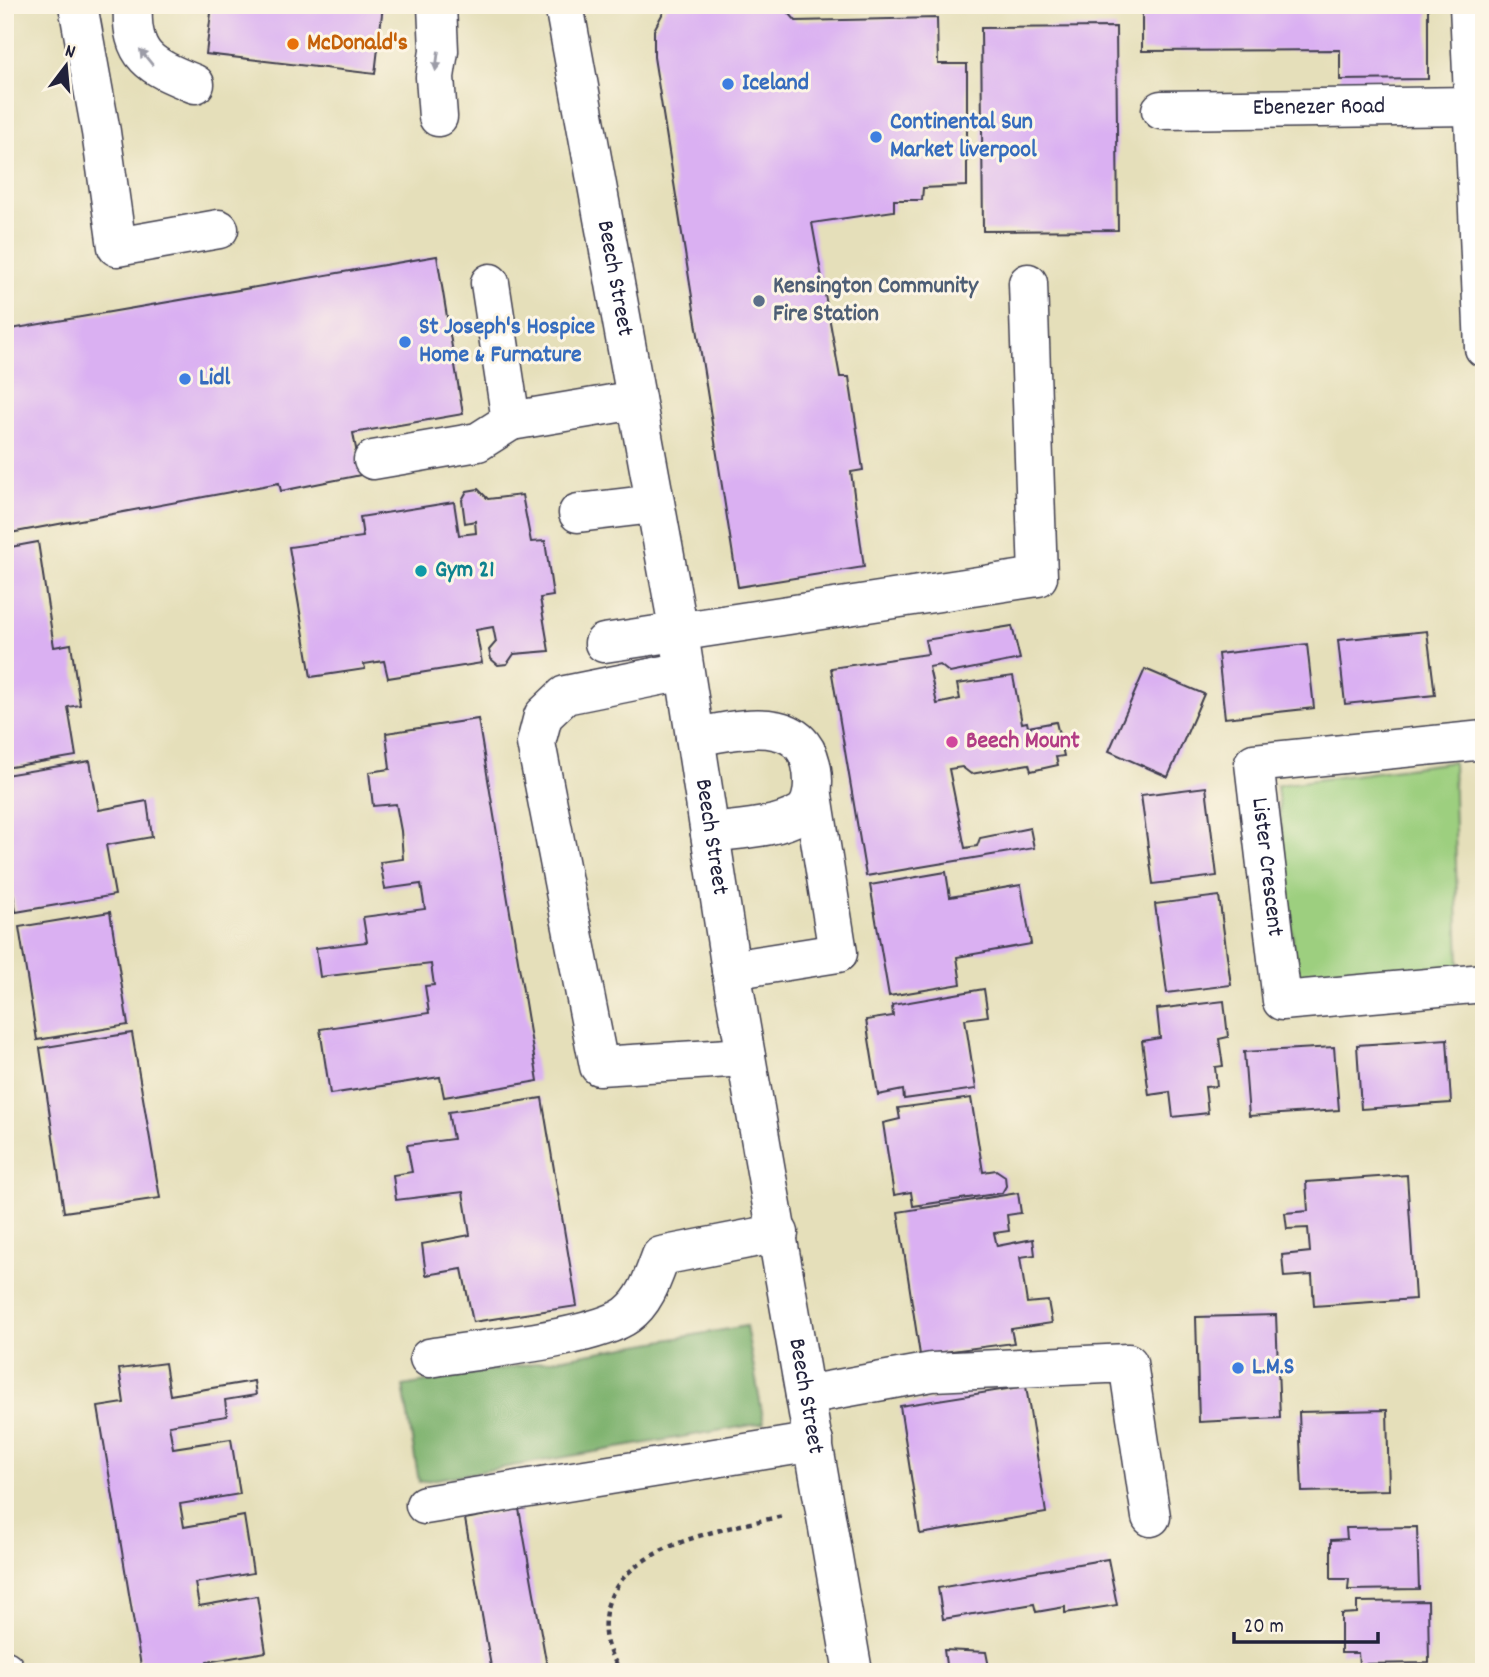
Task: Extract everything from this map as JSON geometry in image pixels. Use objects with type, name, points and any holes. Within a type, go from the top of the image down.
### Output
[{"type":"street","points":[[78,5],[101,132],[117,247],[219,229]]},
{"type":"street","points":[[133,5],[131,31],[140,51],[155,68],[195,84]]},
{"type":"street","points":[[437,5],[439,40],[435,77],[438,117]]},
{"type":"street","name":"Beech Street","points":[[564,5],[679,633],[731,970],[779,1233],[853,1672]]},
{"type":"street","points":[[1469,5],[1484,348]]},
{"type":"street","name":"Ebenezer Road","points":[[1161,110],[1474,106]]},
{"type":"street","points":[[490,283],[511,421]]},
{"type":"street","points":[[604,643],[1038,577],[1028,283]]},
{"type":"street","points":[[373,460],[478,442],[511,421],[636,400]]},
{"type":"street","points":[[579,513],[654,504]]},
{"type":"street","points":[[684,671],[565,695],[543,716],[536,743],[599,1066],[746,1057]]},
{"type":"street","points":[[695,737],[747,728],[777,728],[801,743],[812,767],[813,795],[838,953],[731,970]]},
{"type":"street","name":"Lister Crescent","points":[[1484,740],[1254,763],[1282,1001],[1484,983]]},
{"type":"street","points":[[710,833],[782,822],[803,813],[813,795]]},
{"type":"street","points":[[429,1358],[596,1329],[626,1315],[643,1299],[661,1256],[779,1233]]},
{"type":"street","points":[[805,1395],[932,1372],[1128,1363],[1151,1517]]},
{"type":"street","points":[[425,1505],[814,1442]]},
{"type":"path","points":[[623,1672],[615,1663],[603,1636],[606,1604],[621,1579],[644,1560],[677,1543],[734,1527],[825,1508]]},
{"type":"green space","points":[[1453,762],[1459,968],[1297,980],[1277,785]]},
{"type":"green space","points":[[746,1326],[764,1423],[419,1482],[403,1386]]},
{"type":"building","name":"McDonald's","points":[[212,5],[383,5],[375,74],[206,54]]},
{"type":"building","points":[[667,5],[782,5],[796,21],[937,18],[938,64],[967,64],[967,186],[923,188],[922,200],[894,200],[894,211],[812,223],[840,377],[849,377],[863,470],[851,472],[864,567],[738,587],[654,57],[654,30]]},
{"type":"building","points":[[1142,5],[1428,5],[1428,79],[1340,80],[1340,50],[1142,51]]},
{"type":"building","points":[[1116,27],[1118,230],[983,231],[981,28]]},
{"type":"building","name":"Lidl","points":[[437,256],[463,414],[353,433],[361,475],[281,491],[279,483],[5,534],[5,330]]},
{"type":"building","name":"Gym 21","points":[[478,489],[488,499],[522,495],[531,542],[545,541],[553,596],[540,598],[549,651],[514,654],[507,664],[498,665],[491,659],[489,650],[496,642],[493,627],[476,630],[482,663],[388,678],[384,661],[364,664],[365,669],[311,677],[289,547],[363,537],[360,517],[454,502],[459,535],[476,533],[475,521],[465,523],[462,500],[467,491]]},
{"type":"building","points":[[38,542],[54,647],[71,644],[80,705],[68,707],[76,756],[5,768],[5,548]]},
{"type":"building","name":"Beech Mount","points":[[1012,626],[1020,659],[950,673],[940,665],[929,667],[937,704],[960,699],[957,684],[1013,676],[1022,723],[1027,722],[1028,727],[1056,722],[1064,756],[1056,757],[1058,765],[1031,771],[1029,764],[971,774],[962,767],[949,769],[965,848],[977,846],[980,838],[1030,828],[1034,848],[866,876],[831,668],[928,654],[925,640]]},
{"type":"building","points":[[1427,631],[1435,695],[1345,704],[1338,640]]},
{"type":"building","points":[[1307,644],[1314,708],[1225,718],[1218,654]]},
{"type":"building","points":[[1145,669],[1204,694],[1168,777],[1109,751]]},
{"type":"building","points":[[478,719],[538,1081],[444,1097],[440,1077],[330,1094],[320,1029],[429,1013],[425,986],[434,985],[431,964],[320,977],[316,948],[367,942],[363,917],[425,909],[421,884],[385,889],[380,862],[403,859],[401,831],[396,804],[373,806],[369,772],[390,769],[386,733]]},
{"type":"building","points":[[90,761],[99,810],[147,801],[152,837],[106,845],[115,895],[16,912],[5,845],[5,775]]},
{"type":"building","points":[[1206,787],[1217,876],[1153,884],[1141,795]]},
{"type":"building","points":[[946,872],[950,897],[1021,885],[1031,944],[957,957],[961,984],[889,996],[870,885]]},
{"type":"building","points":[[1219,896],[1231,985],[1167,993],[1155,904]]},
{"type":"building","points":[[110,912],[128,1025],[37,1040],[19,927]]},
{"type":"building","points":[[984,989],[988,1016],[965,1019],[976,1089],[904,1099],[903,1090],[878,1095],[866,1020],[893,1016],[892,1005]]},
{"type":"building","points":[[1224,1001],[1228,1037],[1219,1039],[1223,1066],[1215,1067],[1217,1086],[1205,1087],[1208,1113],[1173,1117],[1170,1092],[1149,1095],[1142,1041],[1160,1038],[1157,1009]]},
{"type":"building","points":[[132,1033],[160,1198],[64,1212],[40,1048]]},
{"type":"building","points":[[1447,1039],[1451,1103],[1361,1109],[1357,1045]]},
{"type":"building","points":[[1334,1047],[1339,1110],[1249,1116],[1244,1052]]},
{"type":"building","points":[[542,1098],[577,1306],[473,1322],[462,1269],[426,1275],[422,1244],[470,1235],[463,1192],[396,1200],[393,1175],[412,1172],[407,1145],[453,1139],[448,1112]]},
{"type":"building","points":[[971,1098],[983,1172],[996,1170],[1005,1176],[1006,1186],[1002,1193],[913,1206],[911,1192],[894,1195],[883,1123],[900,1119],[898,1108]]},
{"type":"building","points":[[1407,1175],[1415,1299],[1314,1306],[1312,1275],[1284,1277],[1282,1255],[1310,1252],[1308,1228],[1287,1229],[1285,1213],[1308,1211],[1306,1182]]},
{"type":"building","points":[[1018,1193],[1021,1213],[1007,1215],[1009,1231],[994,1233],[997,1246],[1033,1239],[1035,1255],[1020,1257],[1027,1303],[1048,1301],[1052,1323],[1011,1329],[1014,1343],[920,1355],[898,1212]]},
{"type":"building","name":"L.M.S","points":[[1276,1315],[1280,1418],[1199,1422],[1196,1317]]},
{"type":"building","points":[[165,1363],[170,1395],[254,1381],[256,1395],[225,1400],[227,1416],[169,1425],[173,1448],[231,1439],[240,1494],[180,1504],[184,1527],[244,1516],[253,1573],[195,1583],[199,1606],[257,1596],[266,1652],[207,1662],[209,1672],[142,1672],[98,1407],[124,1403],[119,1369]]},
{"type":"building","points":[[1026,1386],[1046,1513],[920,1534],[900,1406]]},
{"type":"building","points":[[1387,1410],[1389,1490],[1302,1492],[1299,1412]]},
{"type":"building","points":[[519,1509],[548,1672],[492,1672],[465,1519]]},
{"type":"building","points":[[1417,1527],[1419,1589],[1348,1590],[1349,1579],[1331,1579],[1331,1540],[1347,1539],[1346,1528]]},
{"type":"building","points":[[1108,1559],[1117,1605],[1065,1613],[1065,1607],[1036,1612],[1034,1604],[943,1619],[938,1588]]},
{"type":"building","points":[[1428,1601],[1429,1663],[1359,1664],[1358,1653],[1341,1653],[1341,1614],[1357,1613],[1357,1602]]},
{"type":"building","points":[[944,1650],[986,1652],[990,1672],[947,1672]]},
{"type":"place","name":"McDonald's","points":[[293,44]]},
{"type":"place","name":"Iceland","points":[[728,84]]},
{"type":"place","name":"Continental Sun Market liverpool","points":[[876,137]]},
{"type":"place","name":"Kensington Community Fire Station","points":[[759,301]]},
{"type":"place","name":"St Joseph's Hospice Home & Furnature","points":[[405,342]]},
{"type":"place","name":"Lidl","points":[[185,379]]},
{"type":"place","name":"Gym 21","points":[[421,571]]},
{"type":"place","name":"Beech Mount","points":[[952,742]]},
{"type":"place","name":"L.M.S","points":[[1238,1368]]}]
